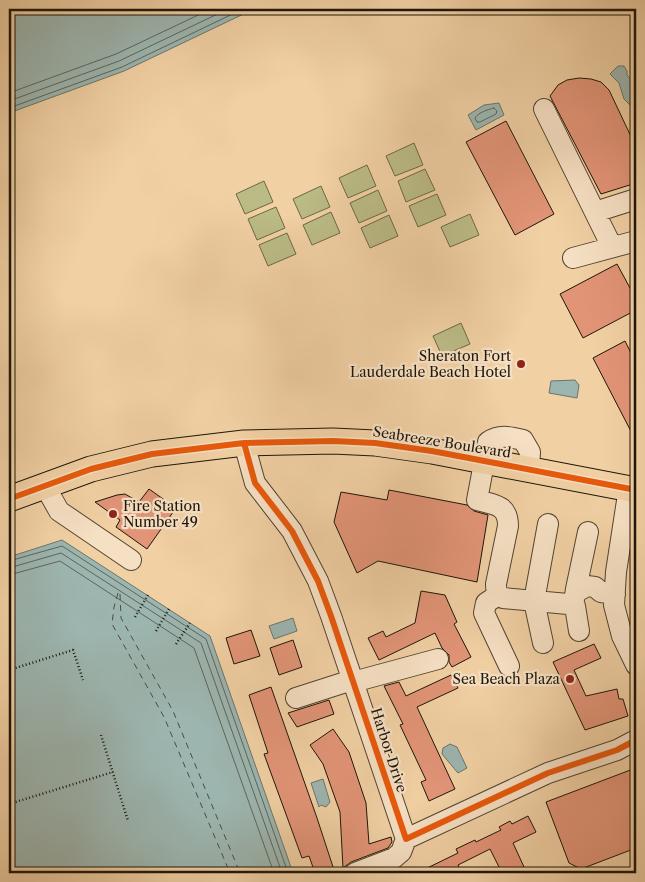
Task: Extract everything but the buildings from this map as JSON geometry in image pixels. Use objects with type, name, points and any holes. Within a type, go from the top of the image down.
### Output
[{"type":"main road","name":"Seabreeze Boulevard","points":[[9,499],[91,469],[152,454],[244,443],[333,441],[432,451],[632,489]]},
{"type":"street","points":[[544,109],[612,247]]},
{"type":"street","points":[[595,212],[636,199]]},
{"type":"street","points":[[573,258],[636,241]]},
{"type":"street","name":"Harbor Drive","points":[[244,443],[255,483],[292,531],[318,581],[406,839]]},
{"type":"street","points":[[485,460],[476,504],[499,506],[508,516],[508,526],[496,584],[498,595],[504,598],[568,604],[576,594]]},
{"type":"street","points":[[45,486],[59,511],[131,560]]},
{"type":"street","points":[[632,489],[616,572],[608,593],[614,605],[622,636],[636,665]]},
{"type":"street","points":[[543,644],[534,601],[548,524]]},
{"type":"street","points":[[578,631],[575,606],[576,594],[588,532]]},
{"type":"street","points":[[576,594],[594,596],[608,593]]},
{"type":"street","points":[[498,595],[486,603],[484,613],[509,666]]},
{"type":"street","points":[[296,698],[438,659]]},
{"type":"street","points":[[355,873],[393,867],[394,858],[401,852],[406,839],[548,774],[617,750],[636,740]]},
{"type":"path","points":[[135,617],[148,595]]},
{"type":"path","points":[[156,631],[169,609]]},
{"type":"path","points":[[176,644],[190,623]]},
{"type":"path","points":[[9,670],[73,650],[83,680]]},
{"type":"path","points":[[101,735],[128,820]]},
{"type":"path","points":[[9,804],[113,772]]},
{"type":"green space","points":[[414,143],[423,165],[395,176],[386,156]]},
{"type":"green space","points":[[367,165],[376,186],[348,198],[339,178]]},
{"type":"green space","points":[[425,169],[435,190],[406,202],[398,181]]},
{"type":"green space","points":[[264,181],[273,202],[245,214],[236,194]]},
{"type":"green space","points":[[321,186],[330,207],[302,219],[293,199]]},
{"type":"green space","points":[[378,190],[387,211],[359,223],[350,203]]},
{"type":"green space","points":[[437,194],[446,215],[418,227],[409,206]]},
{"type":"green space","points":[[276,207],[285,228],[257,240],[248,219]]},
{"type":"green space","points":[[331,212],[340,233],[312,245],[303,225]]},
{"type":"green space","points":[[470,214],[479,235],[450,247],[441,227]]},
{"type":"green space","points":[[389,215],[398,236],[370,248],[361,228]]},
{"type":"green space","points":[[287,233],[296,254],[268,266],[259,245]]},
{"type":"green space","points":[[461,323],[470,344],[442,356],[433,336]]},
{"type":"water","points":[[9,9],[254,9],[124,71],[9,113]]},
{"type":"water","points":[[618,66],[624,66],[627,75],[632,80],[636,92],[636,115],[624,99],[619,83],[610,74]]},
{"type":"water","points":[[499,103],[504,115],[476,130],[468,115],[484,105]]},
{"type":"water","points":[[575,380],[579,385],[577,398],[549,393],[551,381]]},
{"type":"water","points":[[62,540],[210,636],[293,873],[9,873],[9,557]]},
{"type":"water","points":[[293,618],[297,631],[274,639],[269,626]]},
{"type":"water","points":[[450,744],[457,747],[467,768],[458,773],[442,754],[443,748]]},
{"type":"water","points":[[323,779],[330,802],[326,807],[321,805],[319,807],[311,783]]},
{"type":"ferry route","points":[[118,593],[112,624],[164,717],[230,873]]},
{"type":"ferry route","points":[[120,594],[121,618],[173,711],[240,873]]},
{"type":"cycle path","points":[[9,499],[91,469],[152,454],[244,443],[333,441],[375,443],[432,451],[636,490]]},
{"type":"cycle path","points":[[244,443],[255,483],[292,531],[318,581],[406,839],[548,773],[617,750],[636,740]]},
{"type":"place","name":"Sheraton Fort Lauderdale Beach Hotel","points":[[521,364]]},
{"type":"place","name":"Fire Station Number 49","points":[[113,514]]},
{"type":"place","name":"Sea Beach Plaza","points":[[570,679]]}]
